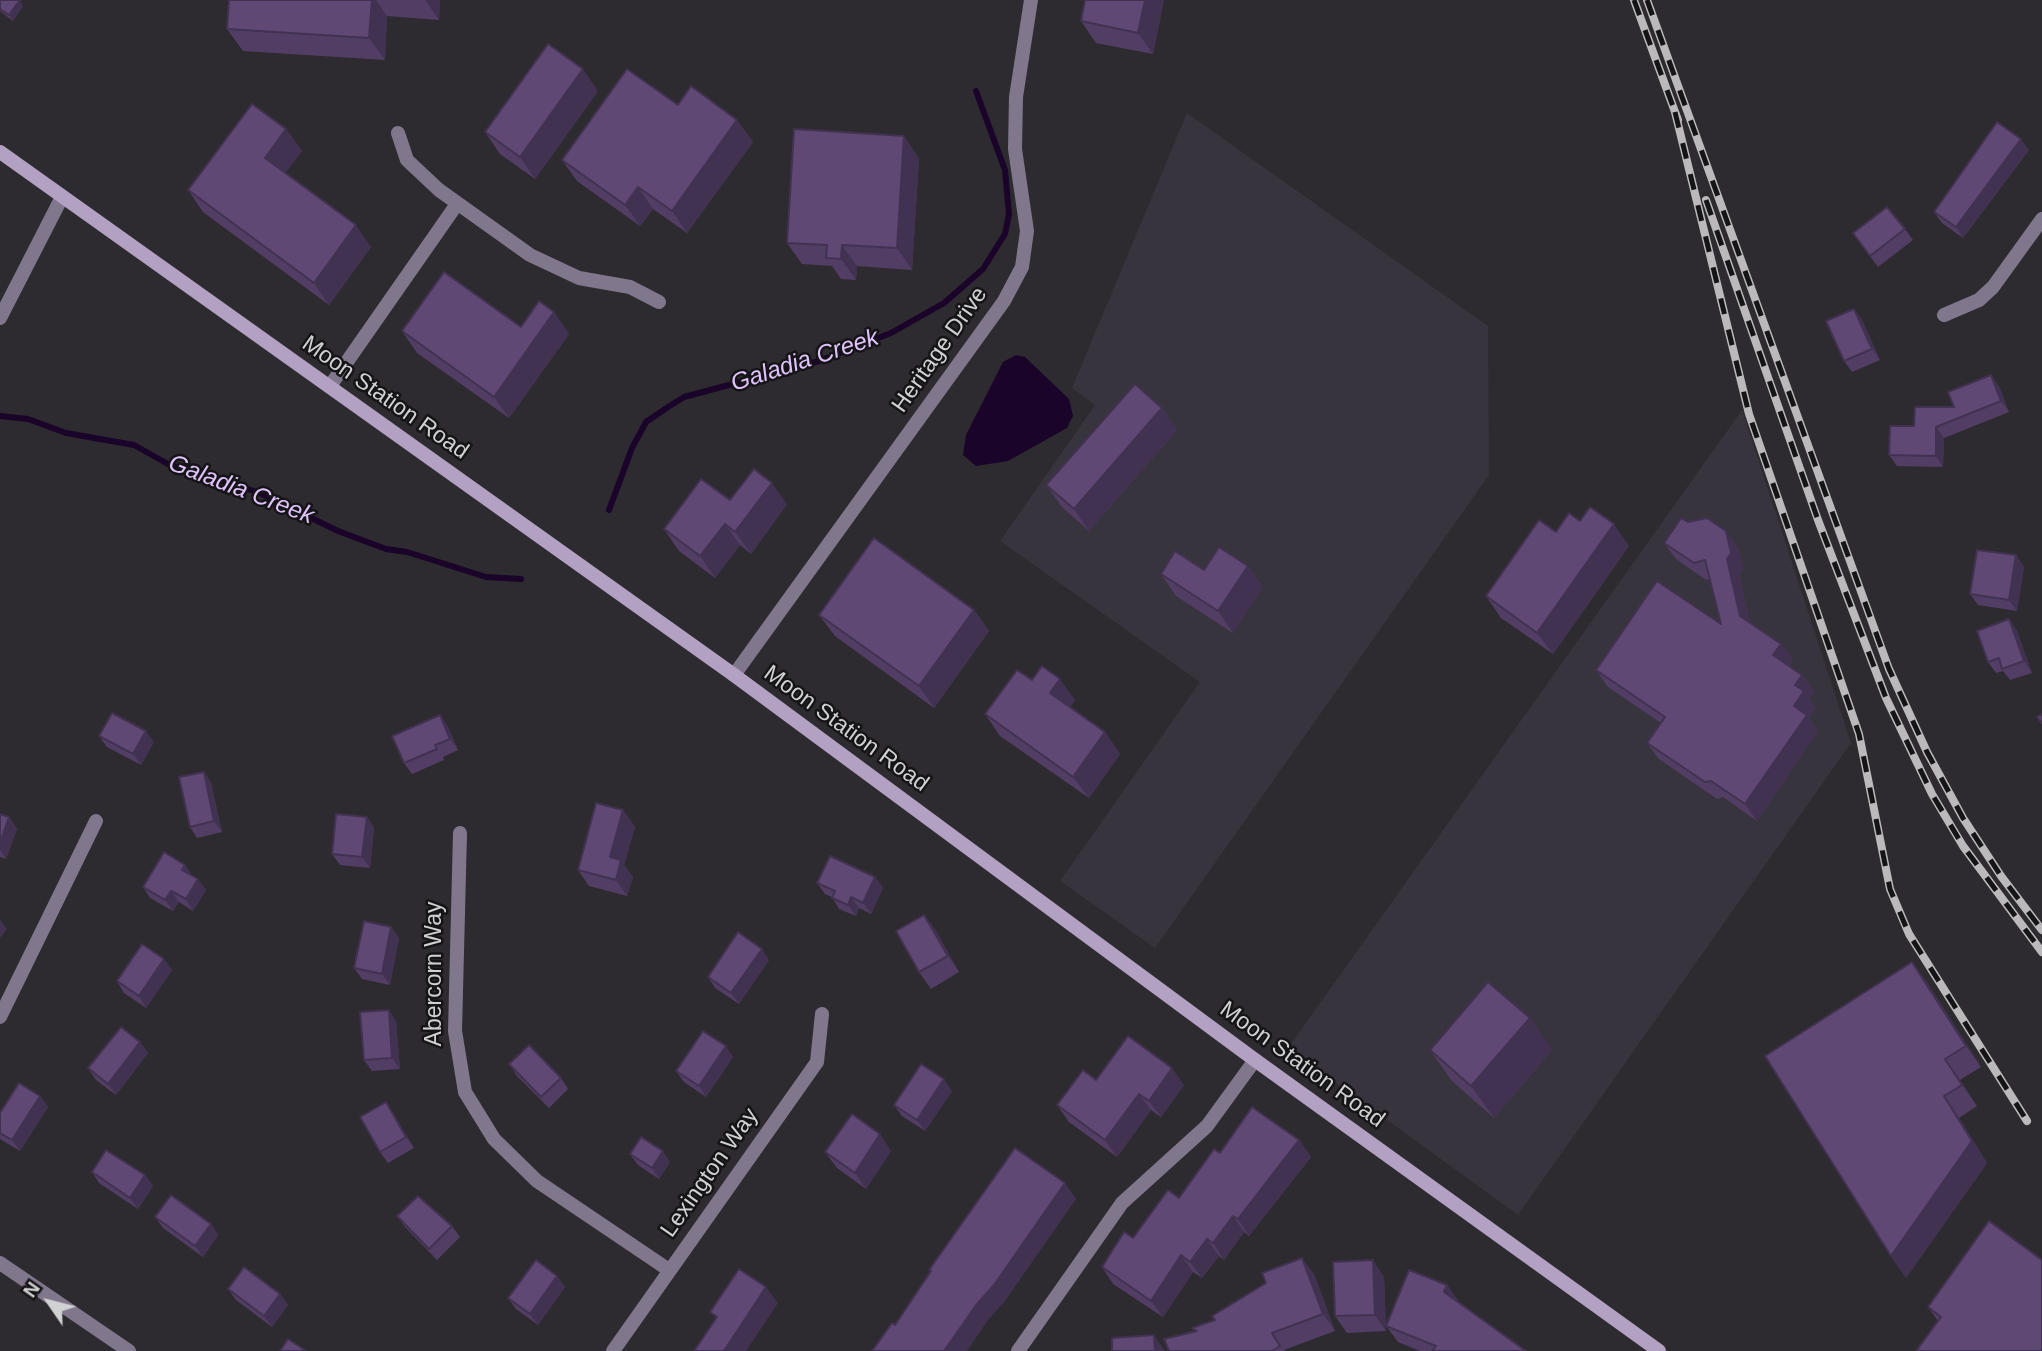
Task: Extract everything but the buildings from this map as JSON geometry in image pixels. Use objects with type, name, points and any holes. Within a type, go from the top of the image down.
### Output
[{"type":"street","name":"Heritage Drive","points":[[734,675],[1004,301],[1022,267],[1027,232],[1015,149],[1016,97],[1031,0]]},
{"type":"street","points":[[398,133],[407,160],[457,204],[555,269],[579,278],[630,287],[659,302]]},
{"type":"street","name":"Moon Station Road","points":[[0,152],[734,675],[1255,1060],[1659,1351]]},
{"type":"street","points":[[0,318],[62,197]]},
{"type":"street","points":[[330,386],[457,204]]},
{"type":"street","points":[[1944,315],[1979,300],[1993,287],[2042,219]]},
{"type":"street","points":[[0,1017],[96,821]]},
{"type":"street","name":"Abercorn Way","points":[[460,833],[455,1031],[465,1092],[494,1139],[537,1181],[669,1270]]},
{"type":"street","name":"Lexington Way","points":[[613,1351],[817,1062],[822,1014]]},
{"type":"street","points":[[1018,1351],[1122,1203],[1207,1126],[1255,1060]]},
{"type":"street","points":[[0,1264],[129,1351]]},
{"type":"shaded area","points":[[1187,113],[1488,326],[1489,475],[1155,948],[1060,881],[1200,682],[1000,541],[1095,405],[1072,388]]},
{"type":"shaded area","points":[[1016,355],[1025,357],[1069,399],[1073,416],[1067,428],[1008,461],[976,466],[963,455],[966,435],[1003,362]]},
{"type":"shaded area","points":[[1742,410],[1851,743],[1518,1215],[1288,1048]]},
{"type":"waterway","name":"Galadia Creek","points":[[609,510],[632,448],[646,422],[668,407],[684,397],[819,361],[891,333],[944,303],[983,269],[1005,234],[1009,214],[1005,170],[976,91]]},
{"type":"waterway","name":"Galadia Creek","points":[[0,416],[28,419],[66,433],[134,445],[168,464],[260,493],[338,531],[386,549],[407,552],[486,577],[521,579]]},
{"type":"railway","points":[[1634,0],[1678,120]]},
{"type":"railway","points":[[1647,0],[1889,669],[1927,752],[1963,818],[2001,876],[2042,930]]},
{"type":"railway","points":[[1675,112],[1749,414],[1859,734],[1890,889],[1909,934],[2027,1121]]},
{"type":"railway","points":[[1706,200],[1818,520],[1886,698],[1932,794],[1963,846],[2042,952]]}]
